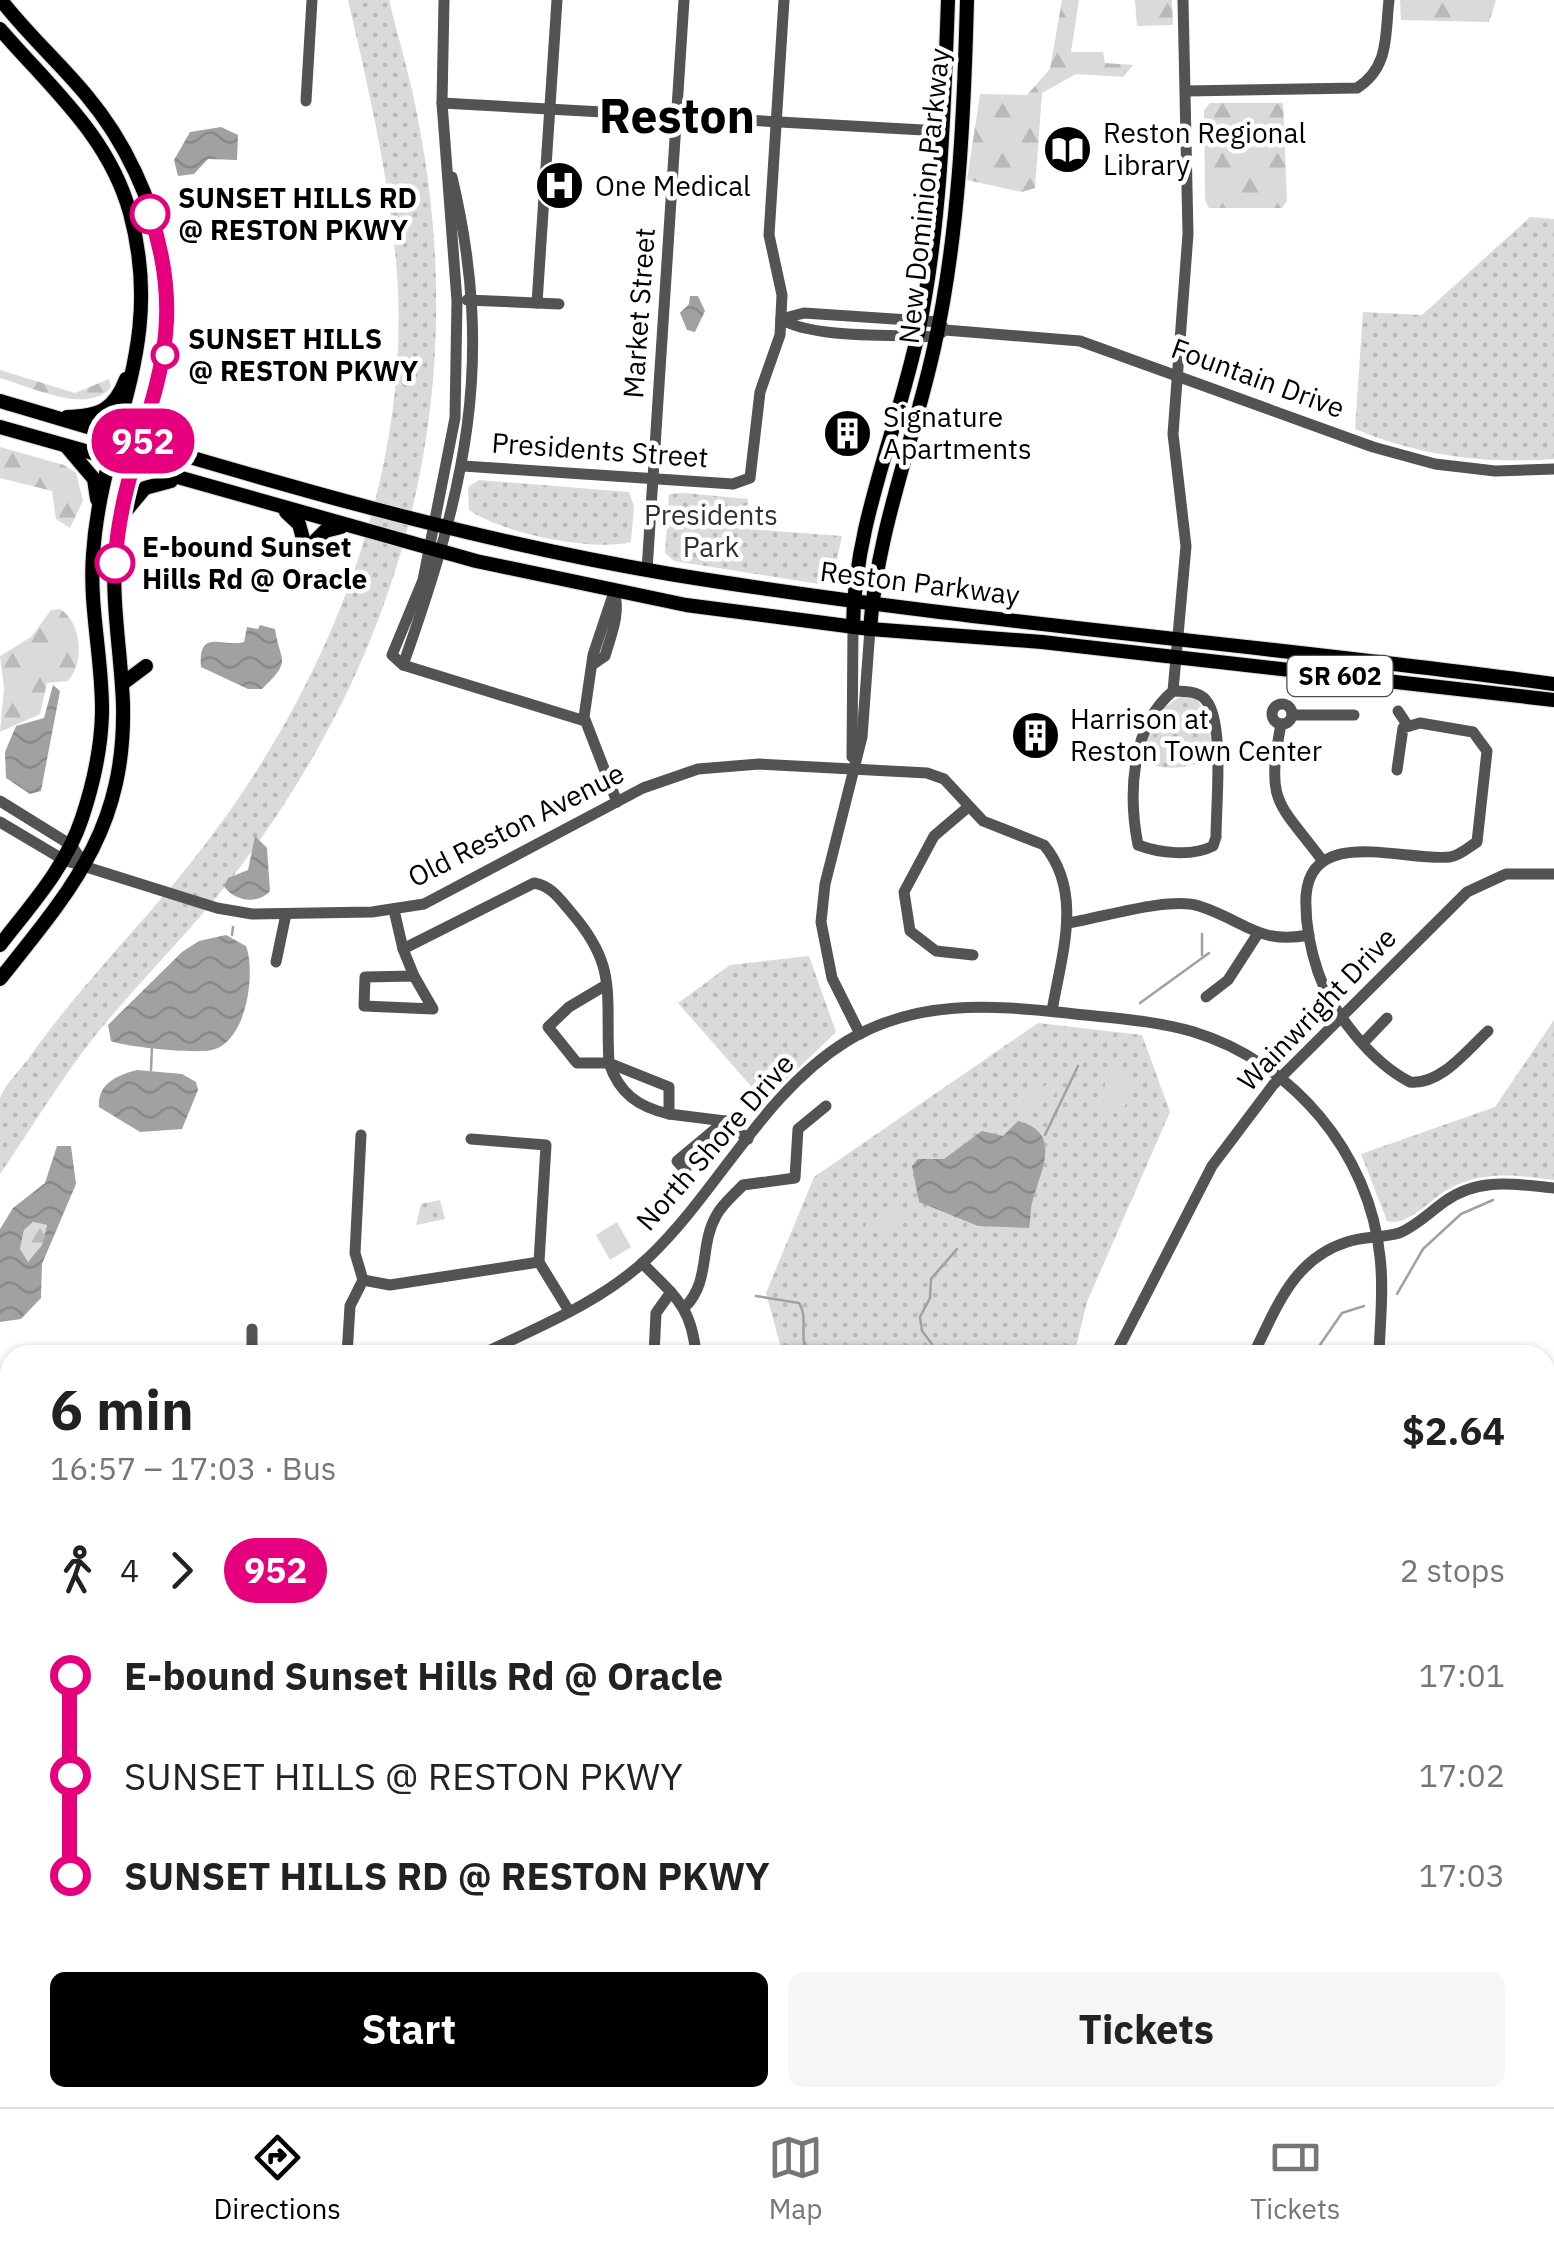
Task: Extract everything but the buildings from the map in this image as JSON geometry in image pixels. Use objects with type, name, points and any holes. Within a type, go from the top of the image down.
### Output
[{"type":"main road","points":[[0,979],[86,866],[104,818],[120,750],[122,684],[115,563],[120,521],[167,342],[166,273],[140,182],[100,111],[2,0]]},
{"type":"main road","name":"New Dominion Parkway","points":[[853,627],[862,530],[919,328],[941,131],[948,0]]},
{"type":"main road","name":"New Dominion Parkway","points":[[870,629],[888,510],[940,330],[961,129],[967,0]]},
{"type":"main road","points":[[0,29],[77,112],[115,174],[129,210],[140,264],[140,346],[98,511],[92,577],[101,732],[89,795],[67,852],[0,945]]},
{"type":"main road","points":[[54,417],[99,415],[111,407],[140,346]]},
{"type":"main road","name":"Reston Parkway","points":[[0,401],[441,524],[647,570],[853,600],[1554,684]]},
{"type":"main road","name":"Reston Parkway","points":[[0,427],[434,550],[614,592],[870,629],[1176,657],[1554,700]]},
{"type":"main road","points":[[66,445],[94,479],[98,511]]},
{"type":"main road","points":[[120,521],[139,492],[151,484],[185,482]]},
{"type":"main road","points":[[281,508],[299,524],[306,550],[325,532],[351,527]]},
{"type":"main road","points":[[120,652],[146,666],[122,684]]},
{"type":"street","points":[[306,100],[312,0]]},
{"type":"street","points":[[441,524],[455,418],[458,301],[442,103],[444,0]]},
{"type":"street","points":[[537,303],[556,0]]},
{"type":"street","name":"Market Street","points":[[647,570],[684,0]]},
{"type":"street","points":[[781,320],[782,295],[769,235],[784,0]]},
{"type":"street","points":[[1173,691],[1197,693],[1209,704],[1216,734],[1216,837],[1213,846],[1203,851],[1154,851],[1138,845],[1138,750],[1152,714],[1173,691],[1186,546],[1173,434],[1188,242],[1183,0]]},
{"type":"street","points":[[1186,91],[1358,88],[1374,76],[1384,57],[1389,0]]},
{"type":"street","points":[[442,103],[941,131]]},
{"type":"street","points":[[445,149],[472,300],[475,373],[463,466],[441,524],[402,666],[585,722]]},
{"type":"street","points":[[458,301],[560,304]]},
{"type":"street","name":"Fountain Drive","points":[[781,320],[793,327],[919,328],[1080,341],[1404,456],[1466,468],[1554,469]]},
{"type":"street","name":"Presidents Street","points":[[463,466],[745,483],[752,475],[760,392],[779,340],[781,320]]},
{"type":"street","points":[[614,592],[606,604],[593,656],[596,663],[586,692],[585,722],[617,802]]},
{"type":"street","points":[[852,771],[853,627]]},
{"type":"street","points":[[860,1034],[832,978],[821,922],[825,884],[844,821],[862,737],[870,629]]},
{"type":"street","points":[[1322,860],[1278,804],[1274,789],[1281,724],[1272,714],[1277,706],[1287,706],[1292,715],[1354,714]]},
{"type":"street","points":[[1398,711],[1408,726]]},
{"type":"street","points":[[1397,770],[1403,728],[1420,723],[1473,732],[1487,751],[1476,842],[1454,857],[1345,852],[1322,860],[1308,880],[1309,936],[1326,997],[1339,1018],[1364,1042],[1404,1079],[1418,1083],[1440,1074],[1488,1031]]},
{"type":"street","name":"Old Reston Avenue","points":[[86,866],[217,908],[286,914],[394,910],[443,894],[676,775],[720,766],[852,771],[937,776],[968,808],[999,830],[1044,845],[1062,882],[1068,923]]},
{"type":"street","points":[[0,802],[86,866]]},
{"type":"street","points":[[968,808],[934,836],[904,892],[910,931],[936,951],[973,955]]},
{"type":"street","points":[[0,822],[67,852]]},
{"type":"street","name":"Wainwright Drive","points":[[1120,1345],[1212,1166],[1280,1077],[1467,892],[1506,874],[1554,874]]},
{"type":"street","points":[[403,949],[534,882],[548,886],[597,942],[606,984],[609,1063],[616,1083],[648,1109],[724,1121],[748,1138]]},
{"type":"street","points":[[1052,1011],[1068,923],[1178,903],[1198,905],[1257,934],[1281,940],[1309,936]]},
{"type":"street","points":[[394,910],[403,949],[433,1009],[364,1006],[366,977],[414,976]]},
{"type":"street","points":[[276,962],[286,914]]},
{"type":"street","points":[[1206,997],[1246,957],[1257,934]]},
{"type":"street","points":[[606,984],[568,1007],[548,1027],[576,1062],[609,1063],[670,1087],[669,1114]]},
{"type":"street","name":"North Shore Drive","points":[[501,1345],[569,1312],[642,1263],[806,1072],[860,1034],[904,1016],[951,1006],[1052,1011],[1196,1032],[1240,1051],[1280,1077],[1308,1103],[1342,1148],[1363,1188],[1376,1234],[1382,1285],[1379,1345]]},
{"type":"street","points":[[1364,1042],[1388,1018]]},
{"type":"street","points":[[685,1306],[703,1280],[716,1215],[743,1184],[795,1178],[798,1129],[826,1106]]},
{"type":"street","points":[[686,1170],[677,1161],[724,1121]]},
{"type":"street","points":[[348,1345],[350,1306],[363,1280],[354,1253],[361,1135]]},
{"type":"street","points":[[471,1139],[546,1145],[539,1262],[569,1312]]},
{"type":"street","points":[[1259,1345],[1282,1297],[1316,1253],[1376,1234],[1400,1232],[1449,1198],[1476,1186],[1506,1182],[1554,1188]]},
{"type":"street","points":[[363,1280],[390,1285],[539,1262]]},
{"type":"street","points":[[642,1263],[685,1306],[693,1324],[695,1345]]},
{"type":"street","points":[[654,1345],[656,1313],[671,1292]]},
{"type":"street","points":[[252,1329],[252,1345]]},
{"type":"green space","points":[[348,0],[389,0],[416,109],[433,226],[436,326],[428,423],[410,518],[382,610],[343,700],[295,787],[220,893],[81,1053],[0,1174],[2,1093],[71,1003],[200,851],[246,787],[323,648],[353,574],[376,497],[391,419],[398,340],[396,261],[383,162]]},
{"type":"green space","points":[[1062,0],[1079,0],[1071,52],[1103,52],[1105,63],[1133,65],[1123,77],[1076,74],[1042,93],[1035,188],[1022,192],[967,180],[980,94],[1027,95],[1050,69]]},
{"type":"green space","points":[[1135,0],[1172,0],[1173,25],[1137,26]]},
{"type":"green space","points":[[1400,0],[1496,0],[1489,22],[1401,20]]},
{"type":"green space","points":[[1210,103],[1283,103],[1287,201],[1282,208],[1209,208],[1205,200],[1204,110]]},
{"type":"green space","points":[[1530,217],[1554,219],[1554,459],[1453,456],[1403,446],[1355,429],[1363,312],[1422,315]]},
{"type":"green space","points":[[0,370],[75,393],[109,379],[111,387],[101,395],[74,399],[0,378]]},
{"type":"green space","points":[[0,447],[64,465],[76,473],[83,501],[70,528],[56,519],[52,491],[0,478]]},
{"type":"green space","points":[[479,480],[629,492],[634,506],[631,542],[571,542],[503,526],[469,510],[468,487]]},
{"type":"green space","name":"Presidents Park","points":[[669,494],[748,499],[748,529],[842,536],[834,572],[819,584],[674,561],[665,553]]},
{"type":"green space","points":[[60,609],[77,633],[79,654],[73,673],[68,681],[47,683],[40,714],[0,732],[4,688],[0,656],[31,637],[51,610]]},
{"type":"green space","points":[[1183,696],[1194,697],[1207,719],[1211,737],[1205,761],[1174,768],[1144,761],[1146,741],[1154,722],[1166,706]]},
{"type":"green space","points":[[809,956],[836,1032],[764,1101],[678,1003],[730,965]]},
{"type":"green space","points":[[1554,1020],[1554,1180],[1512,1176],[1473,1179],[1447,1190],[1402,1221],[1387,1221],[1361,1154],[1495,1107]]},
{"type":"green space","points":[[1038,1023],[1142,1035],[1170,1112],[1087,1302],[1076,1345],[780,1345],[766,1293],[814,1177]]},
{"type":"green space","points":[[1120,1071],[1132,1079],[1132,1093],[1123,1110],[1109,1115],[1099,1106],[1108,1075]]},
{"type":"green space","points":[[1048,1083],[1057,1085],[1054,1095],[1027,1112],[1018,1111],[1019,1105]]},
{"type":"green space","points":[[440,1200],[445,1219],[416,1225],[421,1204]]},
{"type":"green space","points":[[898,1204],[906,1212],[902,1229],[865,1233],[866,1223]]},
{"type":"green space","points":[[33,1222],[47,1225],[42,1245],[28,1262],[20,1249],[24,1230]]},
{"type":"green space","points":[[617,1222],[631,1247],[610,1260],[596,1235]]},
{"type":"water","points":[[221,127],[238,135],[237,160],[208,159],[194,174],[178,176],[174,160],[190,132]]},
{"type":"water","points":[[690,296],[698,296],[705,311],[695,332],[687,330],[680,313],[689,304]]},
{"type":"water","points":[[260,625],[275,629],[282,660],[278,672],[262,689],[248,689],[201,667],[201,655],[208,643],[244,642],[247,627],[258,629]]},
{"type":"water","points":[[53,685],[60,691],[41,791],[30,794],[6,778],[5,752],[16,726],[44,718]]},
{"type":"water","points":[[255,836],[267,848],[270,891],[259,898],[246,899],[233,895],[224,886],[228,878],[248,870]]},
{"type":"water","points":[[226,935],[246,946],[250,972],[241,1020],[224,1044],[212,1050],[191,1051],[111,1041],[108,1025],[182,952],[199,941]]},
{"type":"water","points":[[137,1070],[182,1074],[196,1082],[198,1090],[182,1129],[140,1132],[99,1107],[101,1092],[110,1082]]},
{"type":"water","points":[[1018,1121],[1041,1134],[1045,1144],[1029,1228],[978,1226],[919,1202],[912,1166],[918,1159],[944,1159],[982,1131],[1003,1136]]},
{"type":"water","points":[[57,1146],[71,1146],[76,1184],[42,1264],[41,1298],[21,1319],[0,1322],[0,1229],[13,1208],[45,1183]],"holes":[[[33,1222],[47,1225],[42,1245],[28,1262],[20,1249],[24,1230]]]},
{"type":"waterway","points":[[232,935],[233,927]]},
{"type":"waterway","points":[[1202,934],[1202,955]]},
{"type":"waterway","points":[[1140,1003],[1209,953]]},
{"type":"waterway","points":[[151,1070],[152,1046]]},
{"type":"waterway","points":[[1045,1135],[1078,1066]]},
{"type":"waterway","points":[[1397,1294],[1423,1249],[1461,1214],[1493,1200]]},
{"type":"waterway","points":[[932,1345],[922,1331],[920,1317],[930,1298],[931,1279],[957,1249]]},
{"type":"waterway","points":[[756,1296],[799,1303],[804,1345]]},
{"type":"waterway","points":[[1320,1345],[1342,1313],[1364,1306]]},
{"type":"bus line","name":"952","points":[[115,563],[120,521],[154,406],[167,342],[164,260],[150,214]]},
{"type":"place","name":"Reston Regional Library","points":[[1068,149]]},
{"type":"place","name":"One Medical","points":[[560,186]]},
{"type":"place","name":"SUNSET HILLS RD @ RESTON PKWY","points":[[150,214]]},
{"type":"place","name":"SUNSET HILLS @ RESTON PKWY","points":[[165,355]]},
{"type":"place","name":"Signature Apartments","points":[[848,433]]},
{"type":"place","name":"E-bound Sunset Hills Rd @ Oracle","points":[[115,563]]},
{"type":"place","name":"Harrison at Reston Town Center","points":[[1035,735]]},
{"type":"district","name":"Reston","points":[[677,116]]}]
